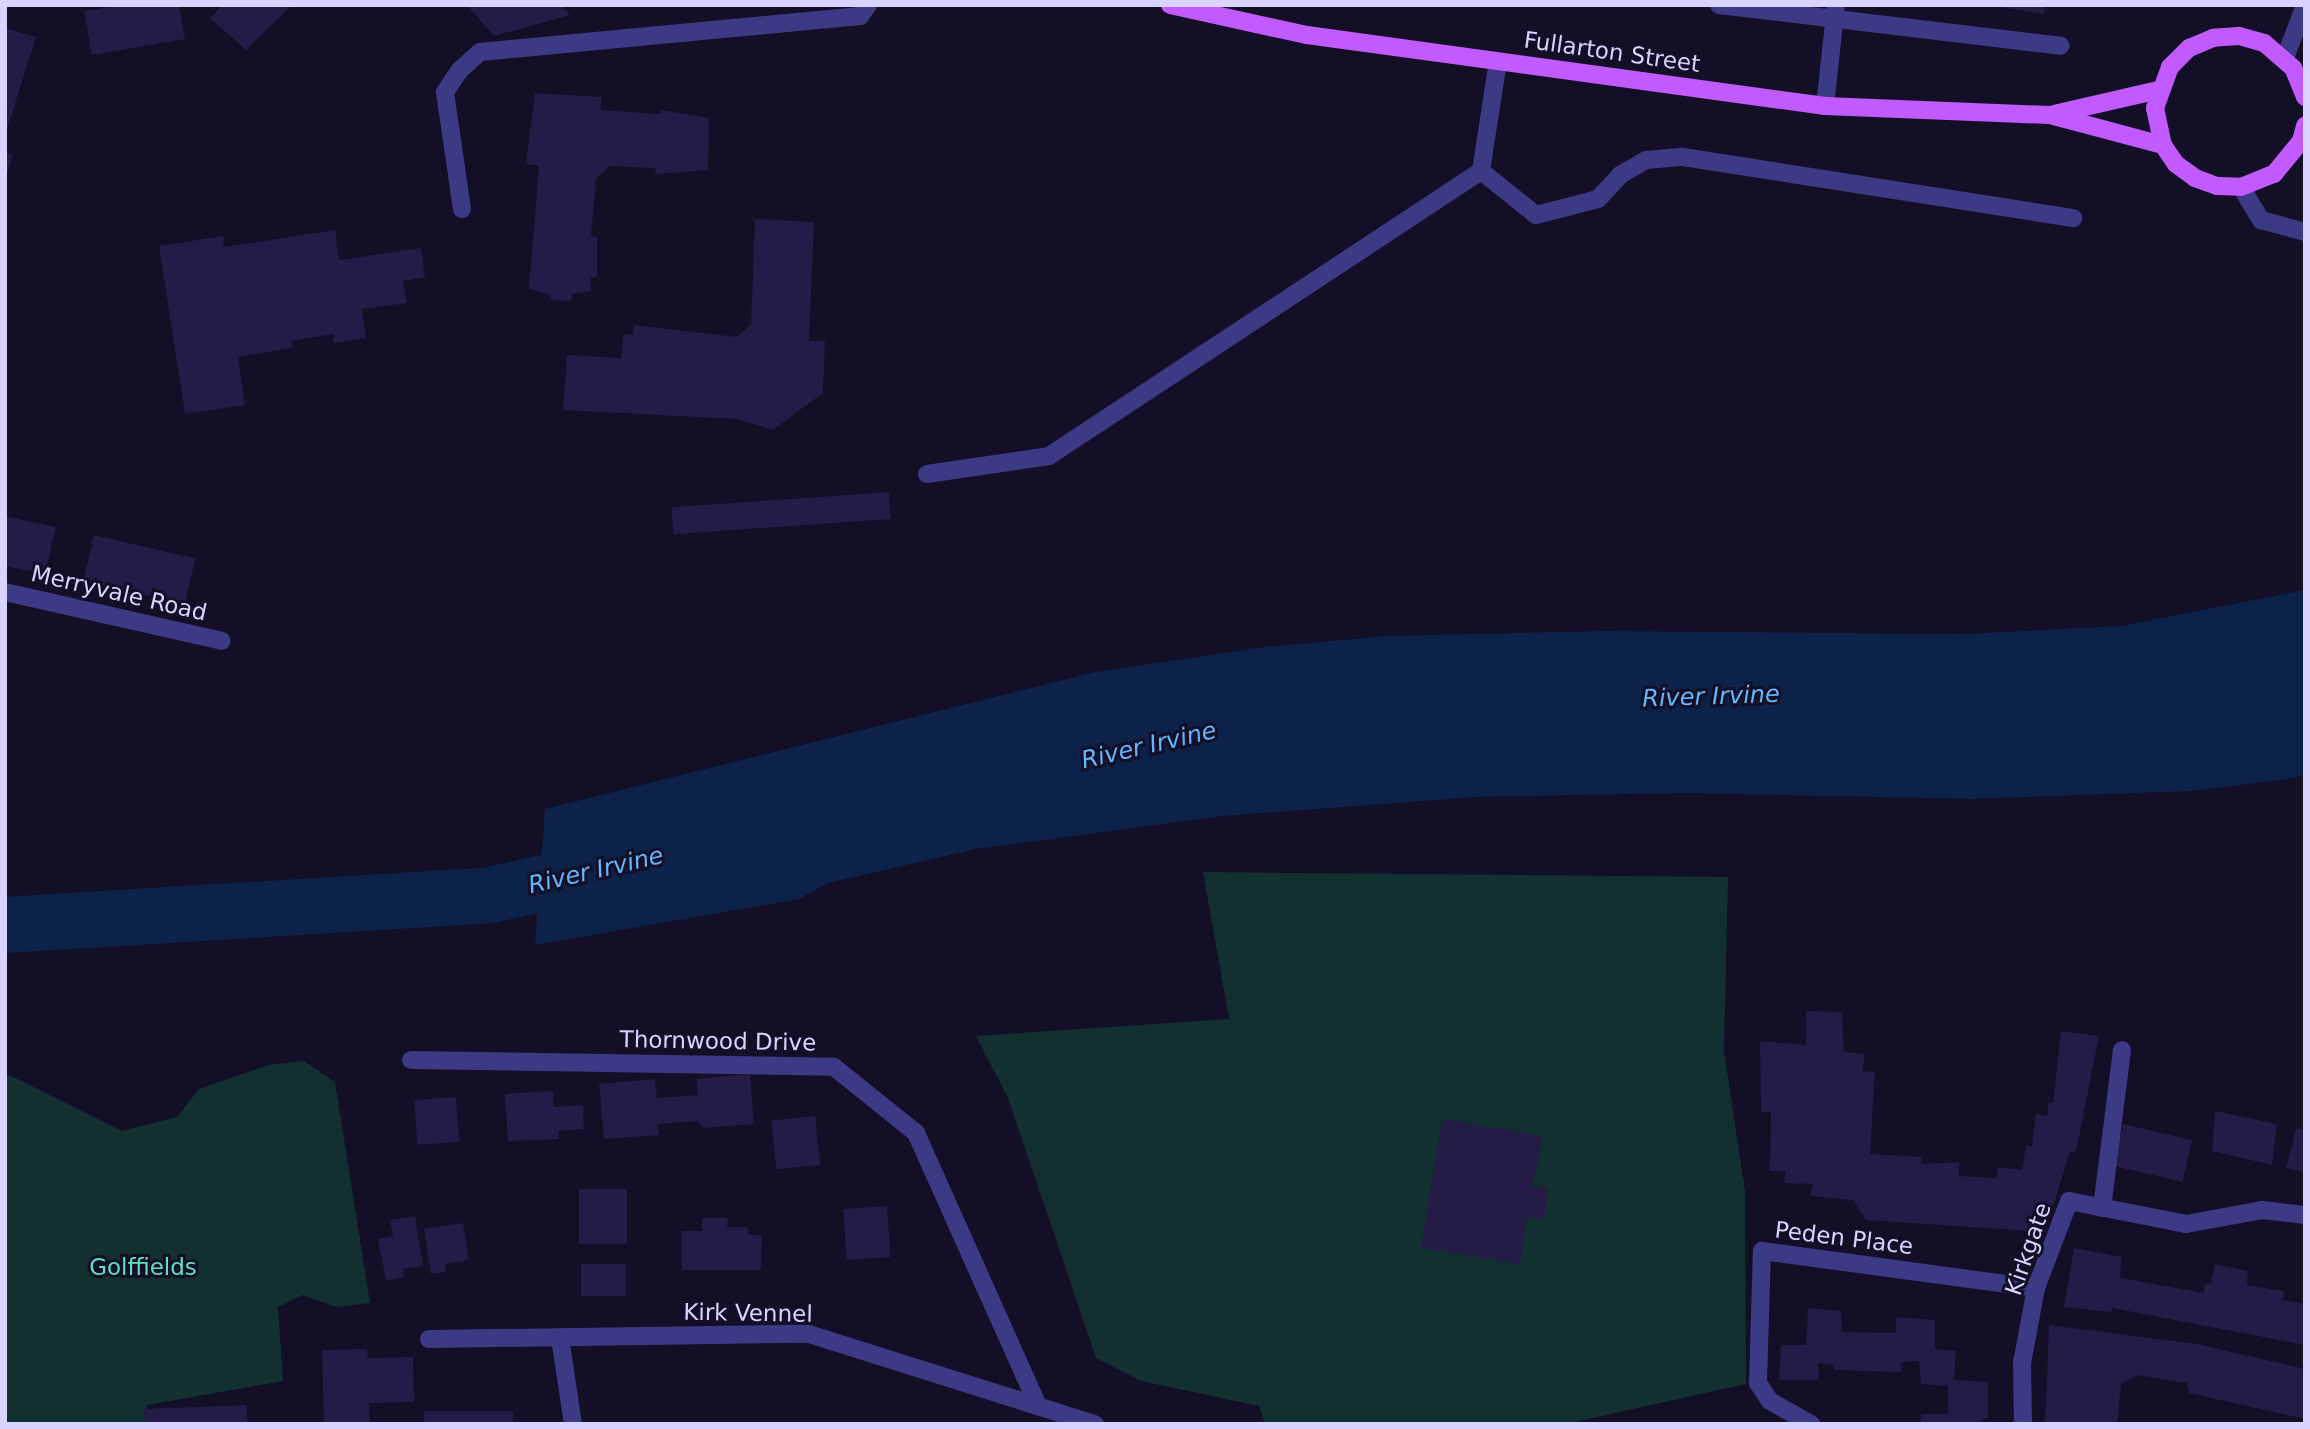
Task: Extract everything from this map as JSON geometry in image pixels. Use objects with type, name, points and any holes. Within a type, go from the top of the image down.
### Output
[{"type":"main road","name":"Fullarton Street","points":[[1170,5],[1307,35],[1825,106],[2050,115],[2163,145]]},
{"type":"main road","points":[[2305,97],[2294,65],[2251,40],[2213,38],[2189,48],[2170,66],[2159,90],[2157,127],[2163,145],[2176,164],[2195,178],[2241,187],[2258,183],[2296,163],[2305,126]]},
{"type":"main road","name":"Fullarton Street","points":[[2050,115],[2159,90]]},
{"type":"street","points":[[462,209],[445,92],[460,70],[480,52],[860,16],[868,5]]},
{"type":"street","points":[[1719,5],[1836,11],[2061,46]]},
{"type":"street","points":[[2294,65],[2305,5]]},
{"type":"street","points":[[1825,106],[1836,11]]},
{"type":"street","points":[[927,474],[1049,456],[1481,171],[1498,61]]},
{"type":"street","points":[[1481,171],[1536,215],[1598,199],[1620,175],[1646,160],[1683,157],[2073,218]]},
{"type":"street","points":[[2241,187],[2261,220],[2305,232]]},
{"type":"street","name":"Merryvale Road","points":[[5,592],[222,641]]},
{"type":"street","points":[[2102,1208],[2122,1050]]},
{"type":"street","name":"Thornwood Drive","points":[[411,1060],[834,1067],[916,1133],[1037,1404]]},
{"type":"street","name":"Kirkgate","points":[[2023,1424],[2022,1363],[2036,1288],[2069,1201],[2186,1224],[2262,1210],[2305,1215]]},
{"type":"street","name":"Peden Place","points":[[1811,1424],[1770,1401],[1758,1383],[1762,1251],[2036,1288]]},
{"type":"street","name":"Kirk Vennel","points":[[429,1339],[809,1334],[1095,1424]]},
{"type":"street","points":[[560,1338],[573,1424]]},
{"type":"green space","points":[[1203,872],[1728,877],[1724,1051],[1745,1191],[1746,1384],[1570,1423],[1265,1424],[1259,1406],[1141,1381],[1096,1358],[1008,1098],[976,1036],[1229,1019]]},
{"type":"green space","name":"Golffields","points":[[304,1061],[335,1082],[370,1303],[336,1307],[303,1295],[278,1307],[283,1381],[147,1405],[145,1424],[5,1424],[5,1073],[122,1131],[177,1117],[199,1089],[268,1065]]},
{"type":"water","points":[[2305,590],[2305,775],[2281,780],[2190,791],[1969,799],[1688,793],[1477,797],[1222,816],[976,849],[828,883],[799,899],[535,945],[545,809],[1095,672],[1265,647],[1388,636],[1605,631],[1963,634],[2121,626]]},
{"type":"building","points":[[122,5],[179,5],[185,39],[92,55],[84,11]]},
{"type":"building","points":[[223,5],[292,5],[246,50],[210,18]]},
{"type":"building","points":[[467,5],[561,5],[570,15],[494,36]]},
{"type":"building","points":[[1988,5],[2045,5],[2044,14]]},
{"type":"building","points":[[5,28],[36,37],[7,129],[5,128]]},
{"type":"building","points":[[535,93],[601,97],[601,110],[660,114],[662,110],[709,118],[708,170],[656,174],[655,168],[610,166],[596,179],[591,236],[597,237],[597,277],[590,277],[591,291],[572,294],[571,301],[551,300],[549,294],[529,289],[539,166],[526,164]]},
{"type":"building","points":[[5,153],[13,155],[6,177],[5,177]]},
{"type":"building","points":[[755,219],[814,222],[809,341],[825,341],[823,393],[773,430],[737,419],[563,410],[567,355],[621,358],[623,334],[633,335],[634,325],[737,337],[751,324]]},
{"type":"building","points":[[335,230],[339,260],[421,248],[425,277],[403,281],[407,303],[362,309],[366,338],[333,343],[334,334],[291,341],[292,348],[238,357],[245,405],[185,414],[159,246],[223,236],[224,247]]},
{"type":"building","points":[[889,492],[891,519],[673,534],[672,507]]},
{"type":"building","points":[[5,516],[56,527],[45,574],[5,566]]},
{"type":"building","points":[[94,535],[195,558],[185,604],[83,581]]},
{"type":"building","points":[[1806,1011],[1842,1012],[1844,1052],[1865,1054],[1862,1071],[1875,1072],[1870,1154],[1922,1157],[1922,1164],[1959,1162],[1959,1176],[1996,1178],[1998,1167],[2022,1170],[2026,1146],[2032,1146],[2036,1114],[2047,1116],[2049,1102],[2053,1103],[2061,1031],[2099,1036],[2076,1152],[2070,1152],[2045,1232],[1866,1220],[1853,1200],[1810,1196],[1813,1184],[1784,1183],[1786,1171],[1770,1171],[1771,1112],[1761,1112],[1760,1041],[1806,1045]]},
{"type":"building","points":[[750,1074],[754,1124],[703,1128],[698,1121],[658,1124],[659,1135],[604,1139],[599,1084],[655,1079],[657,1098],[698,1095],[697,1079]]},
{"type":"building","points":[[553,1091],[554,1107],[583,1105],[584,1129],[558,1131],[559,1139],[508,1141],[505,1094]]},
{"type":"building","points":[[456,1097],[459,1142],[417,1145],[414,1100]]},
{"type":"building","points":[[2215,1111],[2277,1124],[2272,1165],[2212,1151]]},
{"type":"building","points":[[815,1116],[820,1165],[776,1169],[771,1121]]},
{"type":"building","points":[[1442,1119],[1543,1136],[1532,1187],[1548,1188],[1544,1219],[1527,1217],[1520,1264],[1421,1248]]},
{"type":"building","points":[[2123,1124],[2192,1140],[2183,1182],[2113,1166]]},
{"type":"building","points":[[2296,1128],[2305,1130],[2305,1172],[2286,1168]]},
{"type":"building","points":[[579,1189],[627,1189],[627,1244],[579,1244]]},
{"type":"building","points":[[887,1206],[891,1257],[847,1260],[843,1209]]},
{"type":"building","points":[[415,1216],[423,1266],[403,1269],[404,1277],[386,1281],[378,1239],[393,1236],[390,1220]]},
{"type":"building","points":[[702,1218],[728,1218],[727,1227],[747,1227],[749,1235],[762,1235],[761,1270],[682,1270],[682,1231],[702,1231]]},
{"type":"building","points":[[463,1223],[469,1260],[445,1264],[446,1272],[431,1274],[424,1229]]},
{"type":"building","points":[[2074,1248],[2122,1257],[2120,1278],[2204,1293],[2205,1283],[2211,1284],[2215,1264],[2248,1271],[2247,1285],[2284,1291],[2283,1300],[2305,1304],[2305,1345],[2112,1308],[2112,1312],[2064,1307]]},
{"type":"building","points":[[581,1264],[626,1264],[626,1296],[581,1296]]},
{"type":"building","points":[[1808,1308],[1841,1311],[1842,1332],[1896,1333],[1896,1317],[1935,1320],[1935,1349],[1956,1351],[1954,1380],[1988,1382],[1988,1419],[1981,1419],[1982,1424],[1921,1424],[1921,1414],[1948,1414],[1948,1386],[1921,1384],[1919,1361],[1901,1362],[1901,1372],[1834,1370],[1834,1365],[1818,1363],[1819,1380],[1779,1380],[1781,1345],[1806,1345]]},
{"type":"building","points":[[2049,1325],[2197,1344],[2305,1369],[2305,1419],[2189,1393],[2187,1383],[2137,1375],[2121,1384],[2117,1424],[2045,1424]]},
{"type":"building","points":[[367,1349],[368,1358],[413,1357],[414,1402],[369,1403],[370,1424],[324,1424],[322,1350]]},
{"type":"building","points":[[247,1405],[247,1424],[145,1424],[144,1409]]},
{"type":"building","points":[[424,1411],[513,1411],[513,1424],[424,1424]]},
{"type":"waterway","name":"River Irvine","points":[[5,925],[490,895],[615,867]]}]
